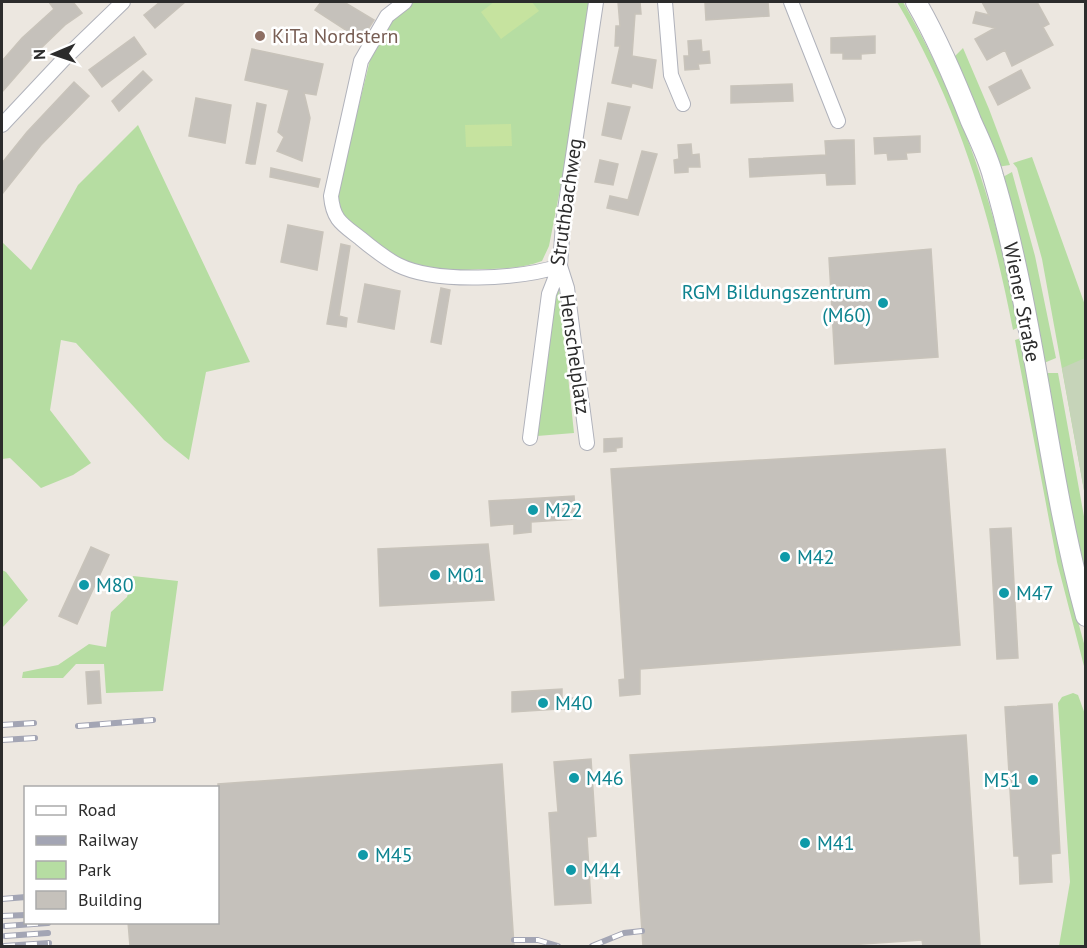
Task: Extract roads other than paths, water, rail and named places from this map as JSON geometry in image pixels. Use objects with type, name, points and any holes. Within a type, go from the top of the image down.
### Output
[{"type":"main road","name":"Wiener Straße","points":[[916,2],[954,78],[993,174],[1008,232],[1028,330],[1071,560],[1086,616]]},
{"type":"street","points":[[102,2],[110,13]]},
{"type":"street","points":[[4,117],[123,2]]},
{"type":"street","points":[[405,2],[387,16],[361,61],[331,196],[332,211],[344,226],[377,252],[399,266],[425,274],[457,279],[542,272],[560,266]]},
{"type":"street","name":"Struthbachweg","points":[[530,438],[549,294],[560,266],[563,223],[596,2]]},
{"type":"street","points":[[665,2],[670,75],[683,104]]},
{"type":"street","points":[[791,2],[838,121]]},
{"type":"street","name":"Henschelplatz","points":[[560,266],[567,288],[587,443]]},
{"type":"railway","points":[[78,726],[153,720]]},
{"type":"railway","points":[[2,725],[34,723]]},
{"type":"railway","points":[[2,740],[35,738]]},
{"type":"railway","points":[[2,899],[24,897]]},
{"type":"railway","points":[[2,916],[24,915]]},
{"type":"railway","points":[[5,926],[34,924]]},
{"type":"railway","points":[[592,946],[624,933],[642,931]]},
{"type":"railway","points":[[5,936],[48,933]]},
{"type":"railway","points":[[514,940],[538,940],[558,946]]},
{"type":"railway","points":[[4,946],[49,943]]},
{"type":"place","name":"KiTa Nordstern","points":[[260,36]]},
{"type":"place","name":"RGM Bildungszentrum (M60)","points":[[883,303]]},
{"type":"place","name":"M22","points":[[533,510]]},
{"type":"place","name":"M42","points":[[785,557]]},
{"type":"place","name":"M01","points":[[435,575]]},
{"type":"place","name":"M80","points":[[84,585]]},
{"type":"place","name":"M47","points":[[1004,593]]},
{"type":"place","name":"M40","points":[[543,703]]},
{"type":"place","name":"M46","points":[[574,778]]},
{"type":"place","name":"M51","points":[[1033,780]]},
{"type":"place","name":"M41","points":[[805,843]]},
{"type":"place","name":"M45","points":[[363,855]]},
{"type":"place","name":"M44","points":[[571,870]]}]
